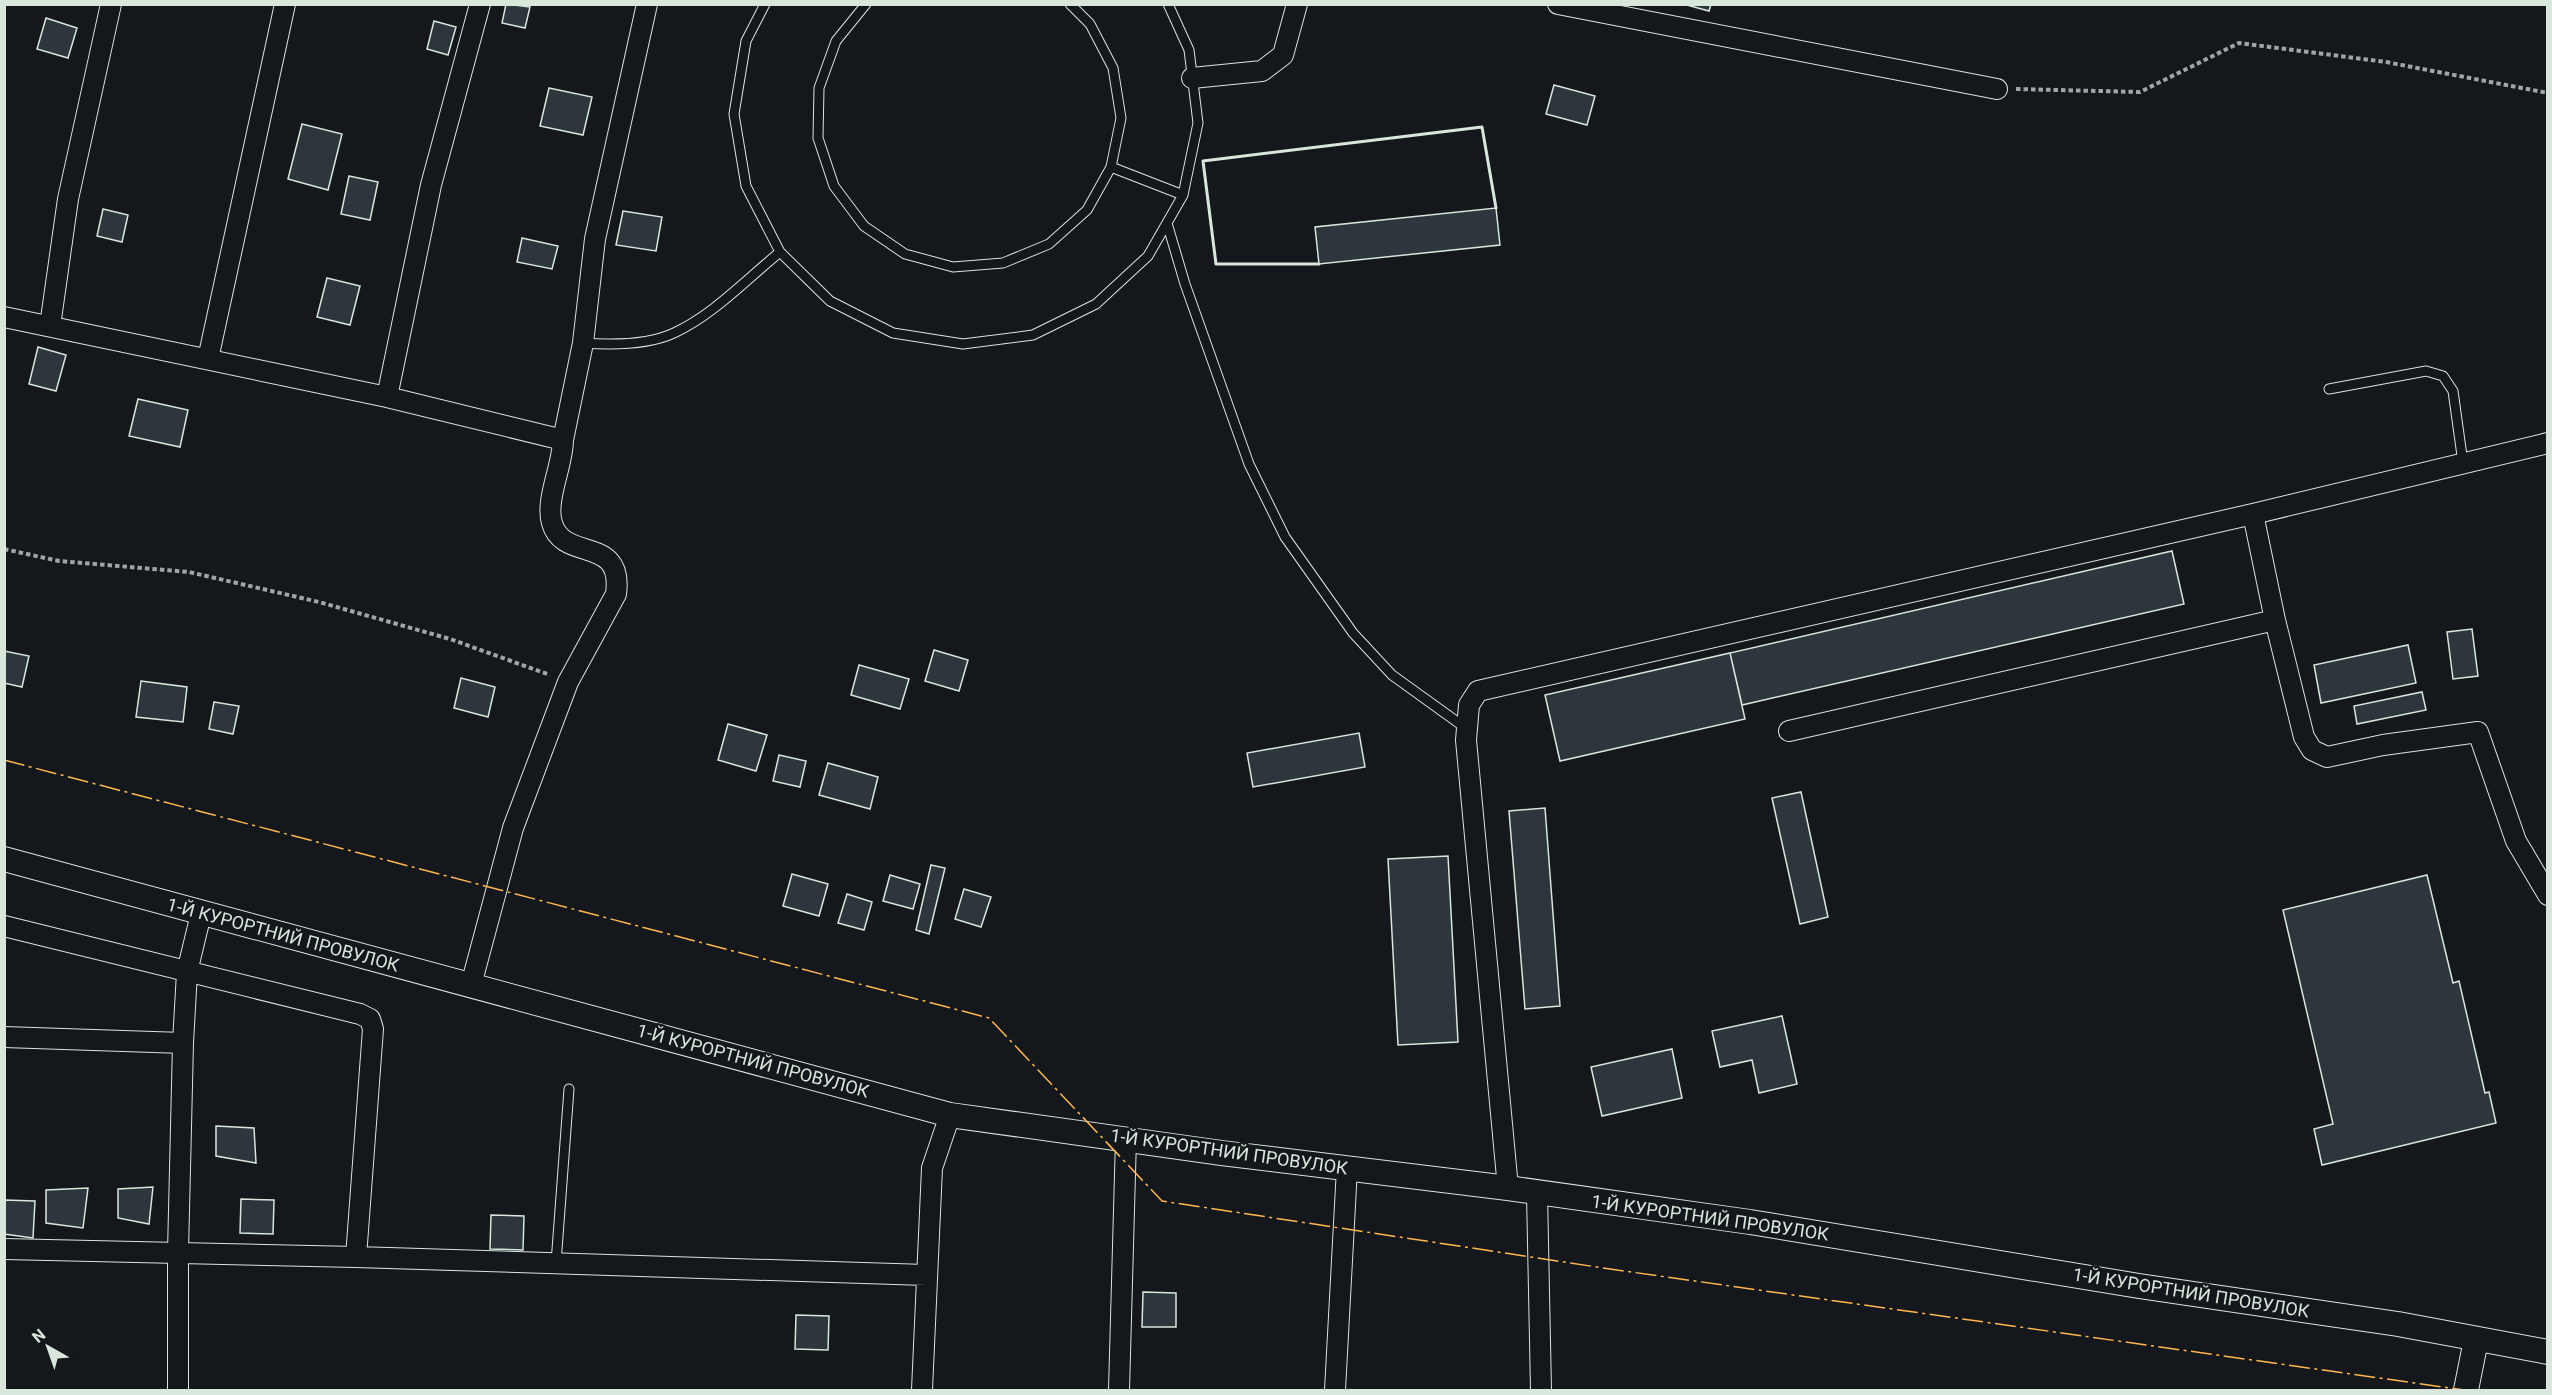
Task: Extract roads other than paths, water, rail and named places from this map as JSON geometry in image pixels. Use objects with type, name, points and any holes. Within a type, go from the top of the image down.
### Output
[{"type":"street","points":[[50,326],[68,199],[111,4]]},
{"type":"street","points":[[208,359],[285,4]]},
{"type":"street","points":[[387,397],[431,185],[480,4]]},
{"type":"street","points":[[471,985],[513,828],[568,682],[616,594],[618,581],[616,569],[610,561],[603,555],[569,543],[558,535],[552,523],[551,512],[563,455],[562,440],[583,343],[595,239],[647,4]]},
{"type":"street","points":[[1192,78],[1262,71],[1283,55],[1297,4]]},
{"type":"street","points":[[1558,4],[1997,89]]},
{"type":"street","points":[[4,317],[387,397],[562,440]]},
{"type":"street","points":[[1508,1188],[1466,740],[1469,705],[1478,691],[2253,514],[2547,443]]},
{"type":"street","points":[[2253,514],[2304,737],[2312,750],[2326,757],[2383,745],[2478,732],[2516,841],[2547,895]]},
{"type":"street","points":[[1790,731],[2276,620]]},
{"type":"street","name":"1-Й КУРОРТНИЙ ПРОВУЛОК","points":[[4,859],[950,1115],[1750,1222],[2139,1287],[2398,1324],[2547,1352]]},
{"type":"street","points":[[178,1390],[178,1252],[183,1043],[187,972],[201,914]]},
{"type":"street","points":[[4,926],[360,1014],[370,1019],[373,1029],[356,1257]]},
{"type":"street","points":[[4,1037],[183,1043]]},
{"type":"street","points":[[922,1390],[932,1168],[950,1115]]},
{"type":"street","points":[[1119,1390],[1126,1138]]},
{"type":"street","points":[[1335,1390],[1347,1168]]},
{"type":"street","points":[[1537,1193],[1541,1390]]},
{"type":"street","points":[[4,1249],[356,1257],[926,1275]]},
{"type":"street","points":[[2466,1390],[2476,1340]]},
{"type":"lane","points":[[765,4],[746,41],[735,114],[746,186],[780,252],[830,301],[893,333],[963,344],[1033,335],[1096,304],[1148,256],[1183,195],[1198,123],[1189,50],[1168,4]]},
{"type":"lane","points":[[866,4],[836,41],[819,88],[818,138],[834,186],[864,226],[905,254],[953,267],[1003,263],[1049,244],[1087,210],[1111,167],[1120,118],[1113,68],[1090,24],[1070,4]]},
{"type":"lane","points":[[1111,167],[1183,195]]},
{"type":"lane","points":[[1167,223],[1185,284],[1249,464],[1285,537],[1353,633],[1392,675],[1467,729]]},
{"type":"lane","points":[[583,343],[630,343],[672,334],[700,317],[780,252]]},
{"type":"lane","points":[[2329,389],[2426,371],[2443,376],[2453,392],[2463,463]]},
{"type":"lane","points":[[556,1264],[569,1089]]}]
